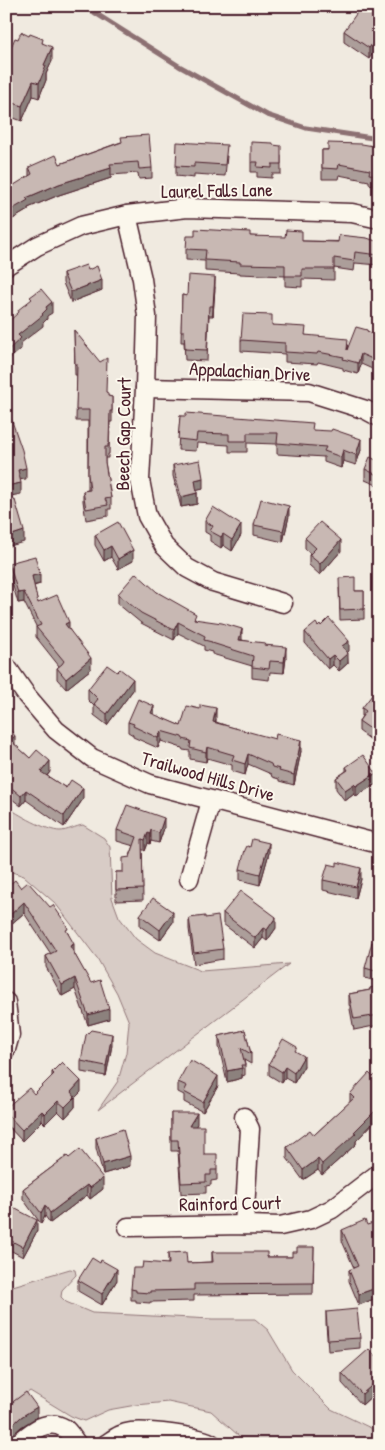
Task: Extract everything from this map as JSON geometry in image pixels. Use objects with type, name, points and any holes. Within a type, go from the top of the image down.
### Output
[{"type":"street","name":"Laurel Falls Lane","points":[[6,266],[38,246],[81,226],[127,215],[187,208],[352,212],[379,219]]},
{"type":"street","name":"Beech Gap Court","points":[[127,215],[142,279],[147,316],[140,480],[147,516],[164,546],[187,568],[213,582],[283,603]]},
{"type":"street","name":"Appalachian Drive","points":[[145,388],[309,392],[366,410],[379,417]]},
{"type":"street","name":"Trailwood Hills Drive","points":[[6,666],[27,696],[56,730],[92,758],[150,784],[379,844]]},
{"type":"street","points":[[189,879],[211,801]]},
{"type":"street","points":[[6,1002],[10,1035],[6,1049]]},
{"type":"street","points":[[244,1117],[250,1129],[244,1225]]},
{"type":"street","name":"Rainford Court","points":[[128,1226],[280,1226],[312,1219],[376,1181]]},
{"type":"street","points":[[17,1444],[39,1427],[52,1424],[64,1428],[77,1444]]},
{"type":"street","points":[[106,1444],[119,1436],[136,1431],[196,1437],[212,1444]]},
{"type":"shaded area","points":[[6,806],[40,825],[54,830],[63,831],[83,825],[104,838],[110,847],[112,898],[119,917],[136,939],[155,953],[201,971],[289,964],[98,1110],[118,1081],[126,1053],[129,1022],[117,993],[97,958],[55,903],[24,876],[6,870]]},
{"type":"shaded area","points":[[70,1269],[75,1270],[76,1275],[62,1290],[61,1297],[66,1302],[92,1313],[212,1319],[255,1319],[268,1330],[292,1370],[331,1409],[379,1432],[379,1444],[248,1444],[211,1411],[168,1402],[108,1410],[84,1421],[71,1416],[30,1391],[6,1409],[6,1288]]},
{"type":"building","points":[[361,7],[379,20],[379,35],[369,48],[344,31]]},
{"type":"building","points":[[21,32],[43,39],[42,43],[52,47],[39,83],[33,81],[22,106],[11,102],[9,107],[6,106],[6,58],[15,38],[18,39]]},
{"type":"building","points":[[149,135],[152,168],[139,169],[138,162],[110,164],[111,168],[59,184],[26,198],[28,200],[6,213],[6,190],[32,174],[29,167],[56,155],[60,164],[122,142],[121,137]]},
{"type":"building","points":[[177,142],[227,145],[225,165],[194,163],[194,167],[176,166]]},
{"type":"building","points":[[251,142],[273,143],[273,145],[281,146],[281,164],[272,164],[272,168],[257,167],[258,162],[251,162]]},
{"type":"building","points":[[328,143],[362,144],[379,147],[379,175],[369,174],[370,170],[339,164],[338,169],[322,168],[322,150],[328,150]]},
{"type":"building","points":[[195,229],[250,232],[250,236],[285,237],[286,230],[302,231],[302,241],[338,242],[339,235],[367,238],[379,242],[379,255],[355,252],[354,261],[334,258],[334,269],[302,269],[302,276],[285,276],[285,265],[240,264],[240,262],[205,260],[206,250],[186,249],[187,236],[195,236]]},
{"type":"building","points":[[86,265],[88,270],[97,266],[102,280],[71,292],[63,273]]},
{"type":"building","points":[[188,275],[215,277],[213,306],[209,306],[207,350],[185,349],[184,331],[181,331],[182,295],[187,296]]},
{"type":"building","points":[[41,289],[52,302],[46,307],[47,309],[43,315],[18,335],[21,338],[6,352],[6,324],[19,312],[18,310],[32,299],[30,297]]},
{"type":"building","points":[[243,314],[272,315],[272,325],[306,327],[305,335],[348,339],[347,350],[356,327],[367,330],[379,337],[379,362],[361,354],[358,363],[343,359],[344,357],[318,352],[317,354],[285,352],[285,343],[241,340]]},
{"type":"building","points":[[74,330],[100,362],[107,358],[106,392],[108,396],[112,397],[109,444],[108,447],[105,447],[105,462],[111,498],[105,499],[108,505],[86,509],[83,491],[90,490],[88,474],[89,410],[76,410],[77,364],[75,364]]},
{"type":"building","points":[[6,404],[22,450],[26,468],[18,470],[21,483],[6,486]]},
{"type":"building","points":[[186,413],[313,423],[312,430],[331,431],[332,429],[361,439],[356,455],[343,450],[341,457],[324,451],[326,447],[277,443],[278,433],[247,433],[247,441],[229,441],[229,434],[197,433],[196,441],[178,439],[180,416],[186,416]]},
{"type":"building","points":[[370,457],[378,461],[379,459],[379,476],[365,469]]},
{"type":"building","points":[[200,460],[203,478],[195,480],[197,493],[181,497],[173,465]]},
{"type":"building","points":[[261,499],[289,506],[283,531],[254,525]]},
{"type":"building","points":[[15,500],[24,531],[6,537],[6,502]]},
{"type":"building","points":[[213,507],[241,525],[232,540],[223,534],[221,537],[210,531],[213,526],[205,521]]},
{"type":"building","points":[[118,522],[133,550],[118,559],[111,546],[104,550],[95,535]]},
{"type":"building","points":[[320,522],[341,540],[320,564],[309,555],[316,548],[305,538]]},
{"type":"building","points":[[35,556],[40,574],[32,576],[38,603],[57,595],[69,622],[65,624],[91,658],[66,679],[57,668],[64,661],[36,627],[41,625],[24,592],[18,593],[9,563]]},
{"type":"building","points":[[136,573],[157,592],[196,614],[194,619],[222,623],[242,629],[239,640],[286,647],[284,662],[270,661],[269,669],[252,667],[253,656],[204,640],[205,636],[178,622],[174,630],[141,613],[118,594]]},
{"type":"building","points":[[355,577],[355,591],[364,591],[364,609],[340,610],[339,578]]},
{"type":"building","points":[[329,618],[349,641],[342,646],[348,653],[339,661],[333,655],[328,659],[305,632],[316,623],[318,626],[320,624],[321,626]]},
{"type":"building","points":[[107,665],[117,672],[120,669],[133,679],[107,714],[94,704],[98,699],[88,689]]},
{"type":"building","points":[[372,695],[379,700],[379,735],[359,721],[366,711],[362,708]]},
{"type":"building","points":[[138,699],[154,706],[151,713],[181,726],[187,706],[200,709],[200,705],[216,708],[213,722],[275,739],[276,734],[301,740],[294,775],[279,771],[280,769],[272,767],[271,764],[248,754],[245,764],[232,760],[234,755],[207,747],[206,752],[190,748],[191,741],[182,737],[161,731],[158,738],[133,726],[134,724],[128,722]]},
{"type":"building","points":[[6,722],[15,736],[10,740],[30,758],[37,750],[50,761],[41,772],[66,788],[71,780],[83,788],[64,816],[26,790],[21,796],[7,784],[12,778],[6,773],[6,766],[9,763],[6,759]]},
{"type":"building","points":[[363,755],[376,773],[356,786],[354,784],[345,790],[336,778],[348,770],[346,767]]},
{"type":"building","points":[[127,805],[164,818],[159,833],[151,830],[145,840],[142,839],[143,889],[116,890],[116,872],[123,872],[123,858],[130,857],[137,837],[117,830]]},
{"type":"building","points":[[252,839],[269,843],[260,874],[240,869],[245,850],[247,846],[250,847]]},
{"type":"building","points":[[337,862],[361,868],[356,887],[323,880],[328,864],[337,866]]},
{"type":"building","points":[[15,880],[21,888],[28,882],[50,907],[53,905],[66,924],[68,929],[66,930],[74,944],[70,946],[91,983],[100,980],[109,1009],[88,1015],[75,978],[62,985],[46,956],[56,951],[24,902],[10,915],[6,910],[6,887]]},
{"type":"building","points":[[241,891],[276,917],[267,930],[263,928],[255,938],[223,913]]},
{"type":"building","points":[[153,898],[173,912],[160,930],[140,915]]},
{"type":"building","points":[[205,916],[205,918],[218,916],[223,949],[194,953],[189,918]]},
{"type":"building","points":[[372,942],[379,944],[379,972],[365,968]]},
{"type":"building","points":[[379,986],[379,1015],[354,1019],[349,994],[370,990],[370,988]]},
{"type":"building","points":[[91,1030],[112,1034],[106,1066],[81,1061],[86,1035]]},
{"type":"building","points":[[245,1030],[251,1054],[241,1048],[245,1065],[241,1065],[242,1068],[227,1071],[219,1036]]},
{"type":"building","points":[[283,1039],[297,1047],[295,1051],[304,1056],[294,1073],[285,1067],[282,1072],[269,1064]]},
{"type":"building","points":[[190,1060],[218,1076],[203,1102],[184,1092],[187,1086],[178,1082]]},
{"type":"building","points":[[62,1062],[81,1081],[71,1092],[75,1097],[65,1107],[58,1101],[45,1114],[42,1111],[22,1130],[6,1113],[6,1108],[29,1088],[34,1094],[54,1074],[52,1072]]},
{"type":"building","points":[[379,1071],[379,1107],[354,1132],[356,1133],[322,1164],[318,1159],[303,1170],[287,1147],[310,1130],[314,1135],[354,1098],[350,1094],[369,1073],[373,1077]]},
{"type":"building","points":[[171,1113],[197,1113],[189,1126],[204,1126],[204,1154],[217,1154],[217,1170],[211,1170],[211,1175],[206,1175],[206,1182],[181,1183],[178,1140],[171,1140]]},
{"type":"building","points":[[123,1129],[130,1156],[103,1164],[96,1138]]},
{"type":"building","points":[[80,1149],[103,1178],[90,1188],[87,1185],[50,1213],[45,1205],[41,1213],[23,1189],[67,1156],[69,1158]]},
{"type":"building","points":[[6,1204],[37,1220],[23,1247],[6,1238]]},
{"type":"building","points":[[365,1220],[367,1225],[373,1223],[379,1236],[379,1243],[375,1245],[379,1255],[379,1287],[359,1294],[349,1270],[358,1266],[342,1230]]},
{"type":"building","points":[[297,1247],[314,1247],[313,1283],[194,1284],[194,1290],[150,1291],[150,1293],[136,1292],[136,1290],[131,1289],[133,1268],[142,1268],[143,1262],[169,1264],[168,1253],[186,1252],[187,1263],[213,1262],[212,1252],[267,1252],[267,1257],[292,1257],[292,1252],[297,1252]]},
{"type":"building","points":[[92,1258],[100,1263],[101,1260],[117,1269],[102,1294],[78,1280]]},
{"type":"building","points":[[357,1309],[360,1338],[328,1340],[326,1312]]},
{"type":"building","points":[[369,1349],[379,1360],[377,1361],[379,1364],[377,1366],[379,1368],[379,1379],[362,1394],[342,1373]]},
{"type":"building","points":[[26,1392],[37,1407],[21,1417],[8,1429],[6,1427],[6,1407]]},
{"type":"waterway","points":[[84,6],[179,66],[267,115],[306,128],[379,139]]}]
